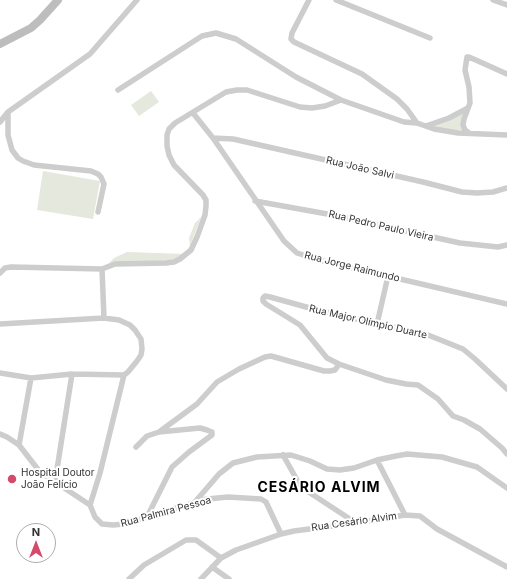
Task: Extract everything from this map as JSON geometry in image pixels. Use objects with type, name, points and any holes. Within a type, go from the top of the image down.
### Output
[{"type":"main road","points":[[0,44],[31,28],[58,0]]},
{"type":"street","points":[[0,122],[8,112],[90,54],[137,0]]},
{"type":"street","points":[[309,0],[292,33],[291,40],[362,74],[397,99],[407,109],[417,123]]},
{"type":"street","points":[[336,0],[430,38]]},
{"type":"street","points":[[493,0],[507,6]]},
{"type":"street","points":[[118,90],[202,36],[216,33],[236,39],[296,77],[341,100],[404,122],[417,123],[458,133],[507,135]]},
{"type":"street","points":[[469,134],[463,125],[470,97],[465,70],[467,58],[469,56],[507,74]]},
{"type":"street","points":[[0,273],[6,268],[11,267],[102,269],[115,264],[174,262],[180,259],[191,250],[202,226],[205,215],[206,200],[203,195],[174,166],[167,146],[169,130],[175,123],[226,92],[237,90],[247,90],[300,107],[312,108],[324,106],[341,100]]},
{"type":"street","points":[[425,126],[449,118],[468,108]]},
{"type":"street","points":[[8,112],[8,135],[12,150],[18,158],[34,165],[91,171],[101,176],[104,184],[98,212]]},
{"type":"street","name":"Rua Jorge Raimundo","points":[[193,113],[213,138],[284,242],[297,253],[319,260],[507,304]]},
{"type":"street","name":"Rua João Salvi","points":[[213,138],[233,140],[345,165],[356,166],[462,192],[482,193],[507,188]]},
{"type":"street","name":"Rua Pedro Paulo Vieira","points":[[255,201],[332,215],[460,243],[498,247],[507,245]]},
{"type":"street","points":[[498,247],[507,251]]},
{"type":"street","points":[[102,269],[104,318]]},
{"type":"street","points":[[377,324],[388,276]]},
{"type":"street","name":"Rua Major Olímpio Duarte","points":[[339,364],[327,358],[300,325],[263,301],[265,296],[317,310],[428,335],[463,349],[507,389]]},
{"type":"street","points":[[0,324],[104,318],[118,320],[130,325],[136,330],[141,339],[141,355],[124,375],[90,505],[40,472],[19,445],[0,434]]},
{"type":"street","points":[[159,432],[197,404],[217,382],[239,369],[271,356],[324,371],[335,370],[339,364],[395,382],[418,385],[438,399],[453,416],[464,420],[480,430],[507,454]]},
{"type":"street","points":[[0,373],[31,378],[72,374],[124,375]]},
{"type":"street","points":[[55,482],[72,374]]},
{"type":"street","points":[[19,445],[31,378]]},
{"type":"street","points":[[136,447],[147,436],[159,432],[200,428],[212,432],[212,435],[188,452],[172,467],[147,517]]},
{"type":"street","points":[[195,502],[220,474],[233,463],[257,457],[283,455],[291,455],[310,461],[327,469],[340,470],[354,468],[377,460],[408,454],[442,458],[477,467],[507,488]]},
{"type":"street","points":[[283,455],[301,487],[356,523]]},
{"type":"street","points":[[377,460],[405,515]]},
{"type":"street","name":"Rua Palmira Pessoa","points":[[90,505],[95,517],[102,524],[124,524],[207,499],[228,497],[261,499],[266,502],[281,534]]},
{"type":"street","name":"Rua Cesário Alvim","points":[[201,579],[221,558],[236,550],[281,534],[405,515],[420,516],[437,529],[507,567]]},
{"type":"street","points":[[129,579],[144,565],[186,540],[196,540],[221,558]]},
{"type":"street","points":[[212,567],[229,579]]},
{"type":"shaded area","points":[[151,91],[159,102],[139,116],[131,105]]},
{"type":"shaded area","points":[[464,114],[463,131],[432,126]]},
{"type":"shaded area","points":[[43,171],[100,181],[93,219],[37,210]]},
{"type":"shaded area","points":[[201,217],[190,246],[189,238],[195,223]]},
{"type":"shaded area","points":[[127,252],[186,254],[180,259],[105,267],[114,258]]},
{"type":"place","name":"Hospital Doutor João Felício","points":[[12,479]]},
{"type":"district","name":"CESÁRIO ALVIM","points":[[319,488]]}]
